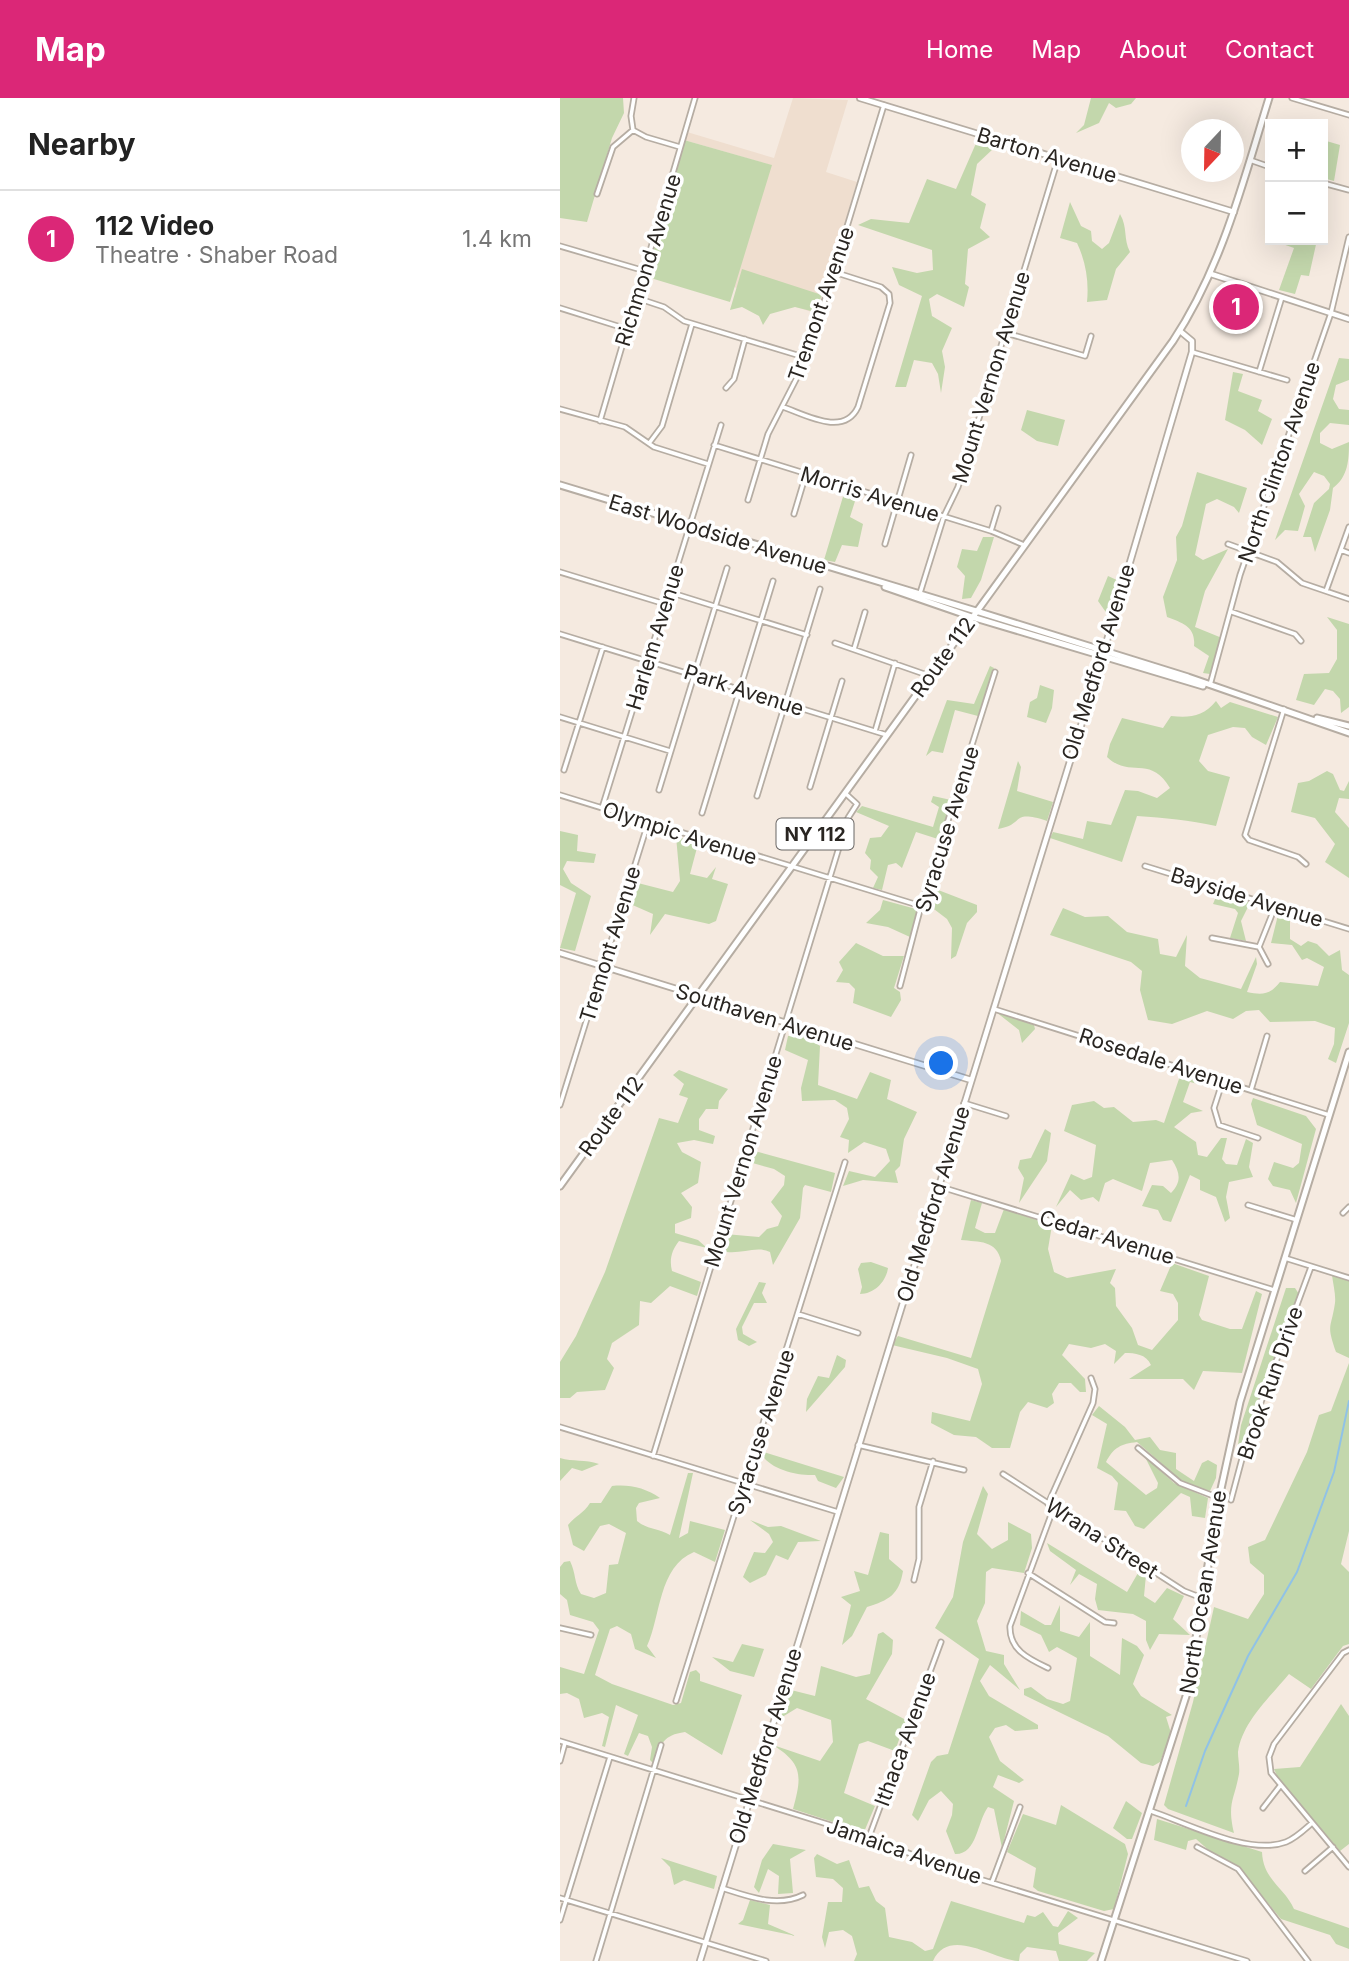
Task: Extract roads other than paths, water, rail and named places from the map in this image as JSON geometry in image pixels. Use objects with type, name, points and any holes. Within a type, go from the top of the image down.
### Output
[{"type":"main road","name":"Route 112","points":[[560,1186],[1180,331],[1211,274],[1234,212],[1269,98]]},
{"type":"main road","name":"East Woodside Avenue","points":[[560,485],[1133,659],[1210,687]]},
{"type":"main road","name":"East Woodside Avenue","points":[[876,583],[899,594],[972,617],[1191,684],[1210,687]]},
{"type":"main road","points":[[1210,687],[1284,709],[1349,733]]},
{"type":"main road","points":[[1303,716],[1349,726]]},
{"type":"main road","name":"North Ocean Avenue","points":[[1101,1961],[1188,1693],[1219,1498],[1240,1402],[1329,1115],[1347,1068],[1349,1052]]},
{"type":"street","points":[[635,98],[631,116],[634,130],[646,137],[680,147]]},
{"type":"street","name":"Richmond Avenue","points":[[600,421],[695,98]]},
{"type":"street","name":"Barton Avenue","points":[[860,98],[1234,212]]},
{"type":"street","points":[[1292,98],[1349,115]]},
{"type":"street","name":"Tremont Avenue","points":[[748,500],[768,434],[807,358],[884,105]]},
{"type":"street","points":[[597,194],[613,146],[634,130]]},
{"type":"street","name":"Mount Vernon Avenue","points":[[920,594],[944,516],[958,487],[1058,159]]},
{"type":"street","points":[[1250,160],[1265,165]]},
{"type":"street","points":[[1328,184],[1349,190]]},
{"type":"street","name":"North Clinton Avenue","points":[[1210,687],[1249,551],[1331,313],[1349,237]]},
{"type":"street","points":[[560,246],[645,271]]},
{"type":"street","points":[[783,407],[839,423],[851,419],[858,407],[890,294],[881,287],[834,272]]},
{"type":"street","points":[[1211,274],[1349,319]]},
{"type":"street","points":[[1259,372],[1282,297]]},
{"type":"street","points":[[637,298],[664,307],[692,324],[807,358]]},
{"type":"street","points":[[560,308],[627,329]]},
{"type":"street","points":[[649,443],[662,426],[692,324]]},
{"type":"street","points":[[1180,331],[1192,341],[1192,352],[1287,380]]},
{"type":"street","points":[[1006,333],[1085,356],[1091,336]]},
{"type":"street","points":[[726,388],[734,379],[745,339]]},
{"type":"street","name":"Old Medford Avenue","points":[[700,1961],[1102,657],[1192,352]]},
{"type":"street","points":[[560,409],[631,429],[649,443],[708,464]]},
{"type":"street","name":"Harlem Avenue","points":[[602,808],[721,425]]},
{"type":"street","name":"Morris Avenue","points":[[714,445],[991,531],[1024,545]]},
{"type":"street","points":[[885,544],[911,455]]},
{"type":"street","points":[[794,514],[806,474]]},
{"type":"street","points":[[991,531],[998,508]]},
{"type":"street","points":[[1326,591],[1349,527]]},
{"type":"street","points":[[1228,544],[1277,562],[1302,583],[1349,599]]},
{"type":"street","points":[[1341,550],[1349,553]]},
{"type":"street","points":[[659,790],[727,568]]},
{"type":"street","points":[[560,572],[665,604]]},
{"type":"street","points":[[702,813],[773,581]]},
{"type":"street","points":[[757,796],[820,589]]},
{"type":"street","points":[[669,592],[807,635]]},
{"type":"street","points":[[854,649],[866,612]]},
{"type":"street","points":[[1232,612],[1295,634],[1301,641]]},
{"type":"street","name":"Park Avenue","points":[[560,635],[887,735]]},
{"type":"street","points":[[835,643],[930,676]]},
{"type":"street","points":[[564,770],[603,647]]},
{"type":"street","points":[[875,731],[895,663]]},
{"type":"street","name":"Syracuse Avenue","points":[[900,986],[921,906],[995,672]]},
{"type":"street","points":[[810,787],[842,681]]},
{"type":"street","points":[[1284,709],[1245,835],[1249,840],[1298,857],[1306,864]]},
{"type":"street","points":[[560,717],[670,751]]},
{"type":"street","name":"Mount Vernon Avenue","points":[[653,1455],[848,818],[857,804],[845,793]]},
{"type":"street","name":"Olympic Avenue","points":[[560,795],[921,906]]},
{"type":"street","name":"Tremont Avenue","points":[[560,1105],[648,823]]},
{"type":"street","name":"Bayside Avenue","points":[[1145,866],[1349,929]]},
{"type":"street","points":[[1268,964],[1259,947],[1275,907]]},
{"type":"street","points":[[1212,938],[1259,947]]},
{"type":"street","name":"Southaven Avenue","points":[[560,953],[971,1080]]},
{"type":"street","name":"Rosedale Avenue","points":[[993,1009],[1329,1115]]},
{"type":"street","points":[[1251,1090],[1267,1036]]},
{"type":"street","points":[[1223,1080],[1214,1108],[1219,1125],[1258,1138]]},
{"type":"street","points":[[964,1103],[1006,1116]]},
{"type":"street","name":"Syracuse Avenue","points":[[676,1701],[845,1163]]},
{"type":"street","name":"Cedar Avenue","points":[[938,1186],[1275,1290]]},
{"type":"street","points":[[1248,1205],[1297,1220]]},
{"type":"street","points":[[1343,1213],[1349,1207]]},
{"type":"street","points":[[1285,1258],[1349,1278]]},
{"type":"street","name":"Brook Run Drive","points":[[1231,1500],[1247,1440],[1311,1267]]},
{"type":"street","points":[[798,1314],[858,1333]]},
{"type":"street","points":[[1048,1504],[1093,1403],[1095,1390],[1091,1378]]},
{"type":"street","points":[[560,1427],[838,1513]]},
{"type":"street","points":[[859,1445],[900,1457],[933,1461],[964,1470]]},
{"type":"street","points":[[1138,1448],[1180,1483],[1219,1498]]},
{"type":"street","points":[[914,1580],[919,1559],[919,1507],[933,1461]]},
{"type":"street","name":"Wrana Street","points":[[1003,1474],[1184,1591],[1204,1598]]},
{"type":"street","points":[[1048,1668],[1021,1653],[1011,1639],[1010,1626],[1015,1606],[1054,1507]]},
{"type":"street","points":[[1028,1573],[1105,1622],[1114,1623]]},
{"type":"street","points":[[560,1628],[591,1635]]},
{"type":"street","name":"Ithaca Avenue","points":[[869,1836],[941,1642]]},
{"type":"street","points":[[1349,1650],[1343,1653],[1275,1744],[1269,1757],[1271,1773],[1280,1786],[1349,1867]]},
{"type":"street","points":[[560,1761],[563,1742]]},
{"type":"street","name":"Jamaica Avenue","points":[[563,1742],[869,1836],[950,1870],[1247,1961]]},
{"type":"street","points":[[596,1961],[662,1745]]},
{"type":"street","points":[[560,1920],[610,1757]]},
{"type":"street","points":[[1263,1808],[1280,1786]]},
{"type":"street","points":[[992,1882],[1020,1807]]},
{"type":"street","points":[[1151,1811],[1256,1846],[1285,1842],[1312,1824]]},
{"type":"street","points":[[1197,1847],[1238,1869],[1308,1961]]},
{"type":"street","points":[[1305,1871],[1333,1847]]},
{"type":"street","points":[[722,1888],[762,1899],[794,1899],[803,1895]]},
{"type":"street","points":[[560,1898],[766,1961]]},
{"type":"waterway","points":[[1186,1806],[1205,1751],[1248,1656],[1297,1572],[1334,1472],[1349,1401]]},
{"type":"place","name":"112 Video","points":[[1236,307]]}]
